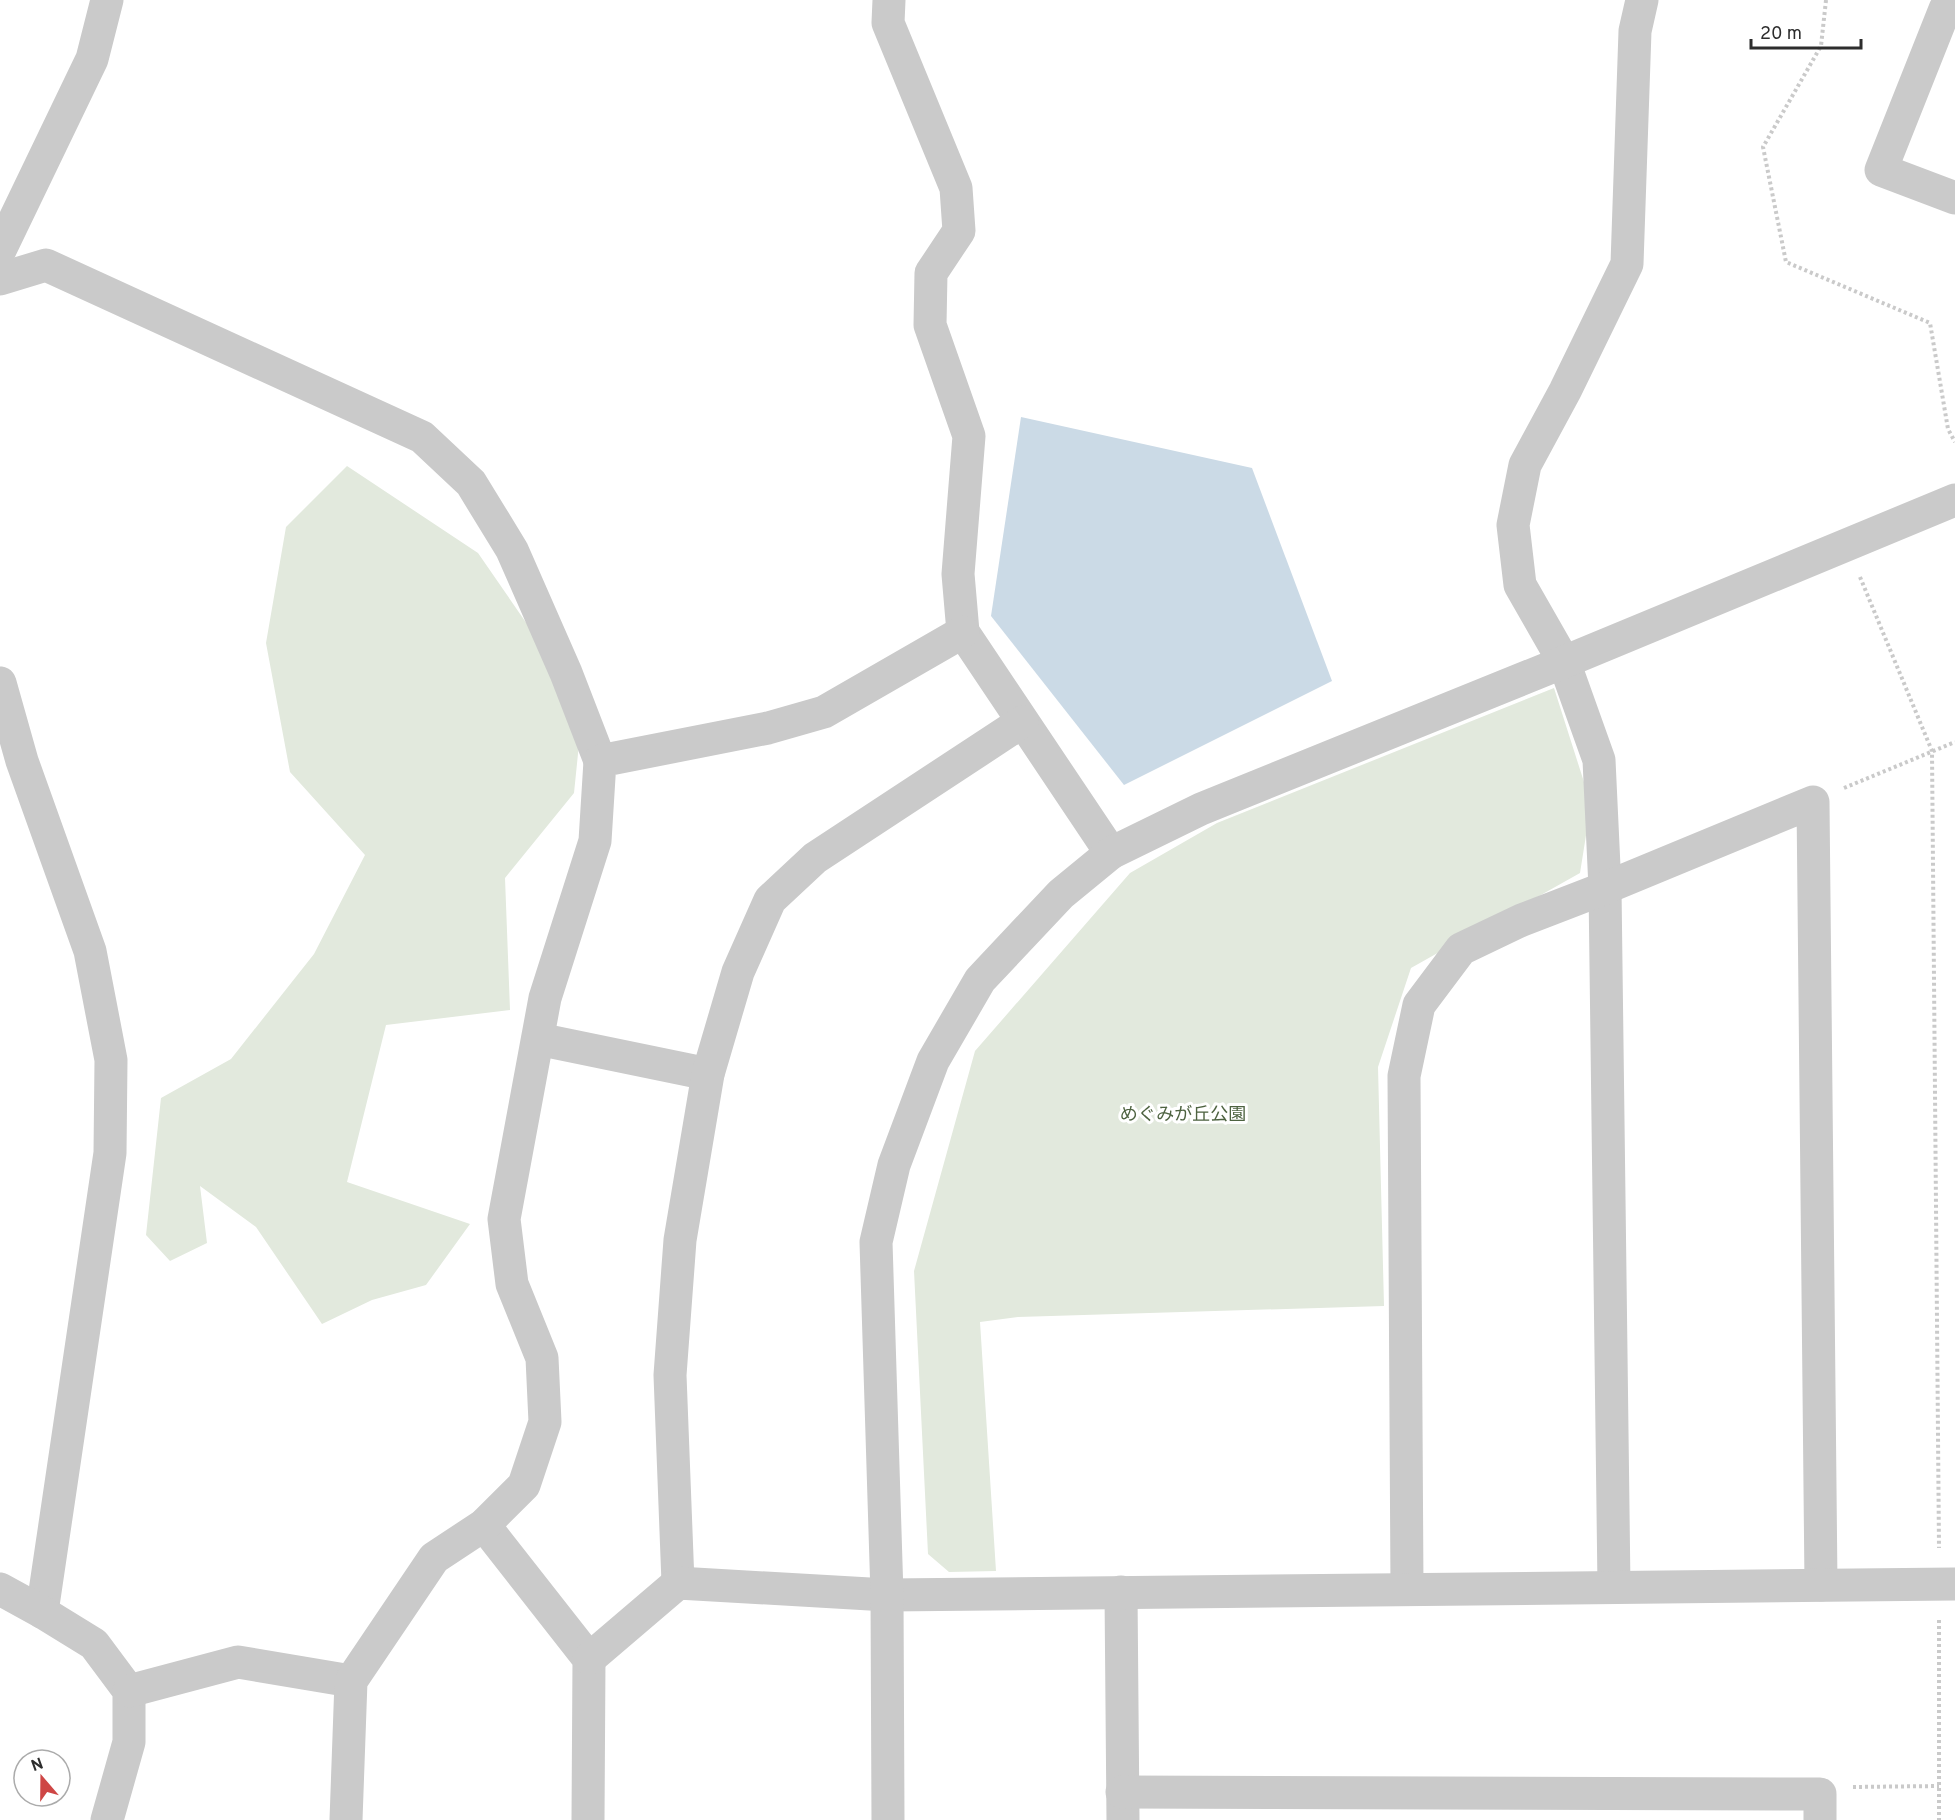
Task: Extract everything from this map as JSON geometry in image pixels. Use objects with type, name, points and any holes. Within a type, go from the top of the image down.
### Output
[{"type":"street","points":[[0,250],[92,58],[107,0]]},
{"type":"street","points":[[889,0],[888,23],[956,188],[958,231],[931,273],[930,325],[969,436],[958,574],[963,632],[1111,853]]},
{"type":"street","points":[[1614,1587],[1605,888],[1599,760],[1564,662],[1520,585],[1513,525],[1525,465],[1565,392],[1627,264],[1635,31],[1642,0]]},
{"type":"street","points":[[1951,0],[1945,9],[1881,170],[1955,198]]},
{"type":"street","points":[[0,279],[46,265],[422,437],[471,483],[512,550],[566,673],[600,760],[596,841],[545,998],[504,1219],[512,1284],[542,1358],[545,1422],[524,1485],[484,1525],[434,1558],[351,1681],[346,1820]]},
{"type":"street","points":[[888,1820],[887,1595],[876,1242],[894,1165],[933,1060],[980,980],[1061,894],[1111,853],[1201,809],[1955,500]]},
{"type":"street","points":[[600,760],[768,728],[824,712],[963,632]]},
{"type":"street","points":[[0,683],[11,761],[90,951],[111,1060],[110,1153],[42,1612]]},
{"type":"street","points":[[678,1583],[670,1375],[680,1240],[708,1074],[738,972],[770,900],[814,858],[1022,722]]},
{"type":"street","points":[[1407,1589],[1404,1076],[1419,1005],[1461,949],[1522,920],[1814,802],[1821,1585]]},
{"type":"street","points":[[538,1039],[708,1074]]},
{"type":"street","points":[[484,1525],[589,1659],[588,1820]]},
{"type":"street","points":[[589,1659],[678,1583],[887,1595],[1821,1585],[1947,1597]]},
{"type":"street","points":[[0,1589],[94,1644],[129,1691],[129,1742],[107,1820]]},
{"type":"street","points":[[1122,1592],[1123,1806],[1820,1807]]},
{"type":"street","points":[[129,1691],[238,1662],[351,1681]]},
{"type":"path","points":[[1826,0],[1821,46],[1763,147],[1786,262],[1930,323],[1948,429],[1955,442]]},
{"type":"path","points":[[1861,581],[1932,751],[1939,1553]]},
{"type":"path","points":[[1814,802],[1955,742]]},
{"type":"path","points":[[1939,1820],[1947,1597]]},
{"type":"path","points":[[1820,1807],[1844,1787],[1939,1786]]},
{"type":"green space","points":[[347,466],[478,553],[583,705],[574,793],[505,878],[510,1010],[386,1025],[347,1182],[470,1224],[426,1285],[372,1300],[322,1324],[256,1227],[200,1186],[207,1243],[170,1261],[146,1235],[161,1098],[231,1059],[314,954],[365,855],[290,772],[266,643],[286,527]]},
{"type":"green space","name":"めぐみが丘公園","points":[[1554,688],[1591,804],[1580,873],[1411,968],[1378,1067],[1384,1306],[1018,1317],[980,1322],[996,1571],[949,1572],[928,1554],[914,1271],[975,1051],[1130,873],[1217,823]]},
{"type":"water","points":[[1021,417],[1252,468],[1332,681],[1124,785],[991,616]]}]
